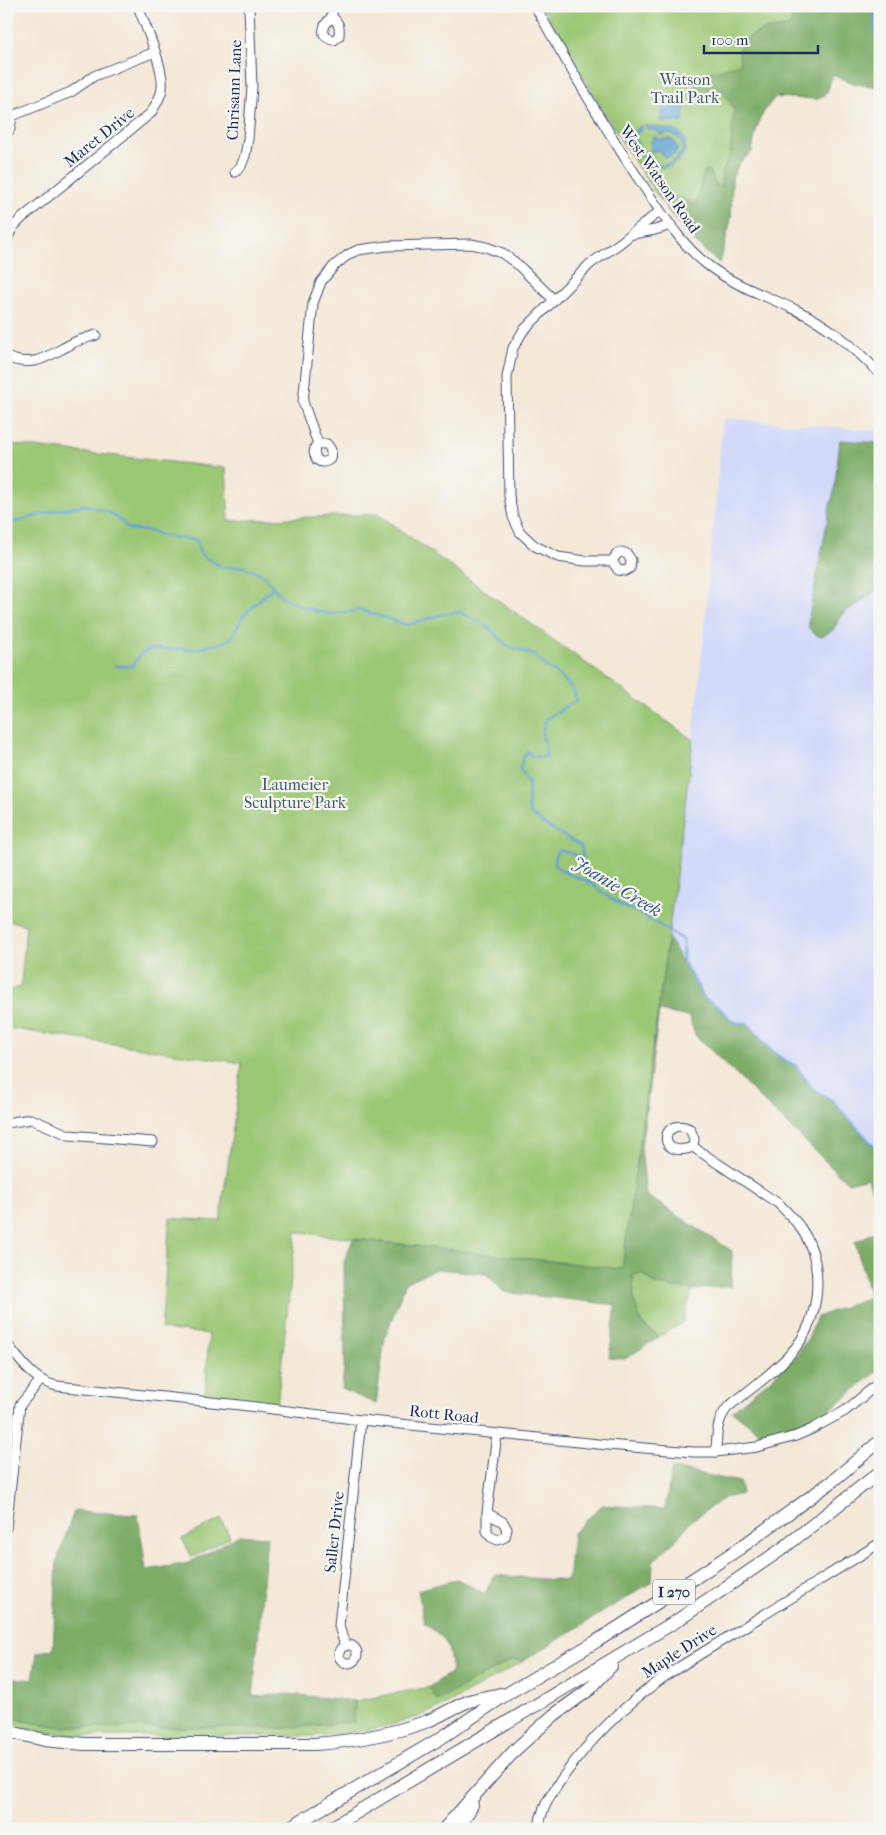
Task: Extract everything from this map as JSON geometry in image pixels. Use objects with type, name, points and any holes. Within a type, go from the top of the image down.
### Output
[{"type":"highway","name":"I 270","points":[[287,1829],[441,1738],[510,1692],[597,1641],[704,1572],[830,1482],[880,1442]]},
{"type":"highway","name":"I 270","points":[[329,1829],[678,1620],[748,1573],[816,1523],[880,1472]]},
{"type":"highway","points":[[444,1829],[516,1749],[554,1715],[590,1689],[621,1655]]},
{"type":"highway","points":[[6,1731],[45,1740],[84,1744],[324,1743],[371,1738],[398,1731],[425,1722],[467,1702],[510,1692]]},
{"type":"highway","points":[[459,1829],[483,1787]]},
{"type":"street","name":"Maret Drive","points":[[6,241],[21,219],[151,113],[162,90],[163,81],[155,52],[138,6]]},
{"type":"street","name":"Chrisann Lane","points":[[235,172],[241,166],[245,156],[248,139],[252,87],[249,6]]},
{"type":"street","points":[[332,6],[332,17]]},
{"type":"street","name":"West Watson Road","points":[[535,6],[608,131],[660,211],[691,250],[718,273],[816,320],[847,342],[880,374]]},
{"type":"street","points":[[6,135],[10,129],[9,115],[71,92],[94,76],[155,52]]},
{"type":"street","points":[[612,561],[567,559],[550,554],[527,540],[520,532],[509,496],[507,377],[510,358],[517,339],[523,331],[590,264],[631,235],[660,211]]},
{"type":"street","points":[[631,235],[671,225]]},
{"type":"street","points":[[318,444],[303,402],[313,303],[321,282],[334,266],[349,254],[358,250],[387,246],[471,244],[486,247],[502,253],[517,264],[553,299]]},
{"type":"street","points":[[6,357],[20,361],[38,361],[74,342],[96,335]]},
{"type":"street","points":[[6,1123],[20,1119],[31,1119],[69,1135],[153,1142]]},
{"type":"street","points":[[693,1147],[779,1204],[790,1215],[807,1239],[812,1252],[817,1277],[814,1305],[807,1328],[792,1352],[721,1415],[717,1424],[716,1452]]},
{"type":"street","points":[[6,1343],[40,1381],[20,1405],[6,1528]]},
{"type":"street","name":"Rott Road","points":[[40,1381],[57,1386],[608,1446],[716,1452],[758,1447],[796,1436],[845,1411],[880,1382]]},
{"type":"street","name":"Saller Drive","points":[[345,1646],[339,1626],[361,1420]]},
{"type":"street","points":[[487,1513],[497,1434]]},
{"type":"street","name":"Maple Drive","points":[[539,1829],[543,1809],[568,1770],[606,1725],[636,1697],[668,1674],[880,1543]]},
{"type":"shaded area","points":[[723,418],[880,431],[880,443],[840,440],[834,492],[808,623],[839,620],[845,611],[854,607],[880,587],[880,1153],[832,1100],[813,1089],[795,1065],[785,1061],[770,1049],[747,1023],[732,1021],[719,1007],[705,999],[668,938],[699,687]]},
{"type":"green space","name":"Watson Trail Park","points":[[542,6],[850,6],[827,93],[818,99],[776,97],[762,115],[756,129],[752,152],[739,163],[732,177],[731,219],[720,263],[691,238],[667,209],[624,145]]},
{"type":"green space","points":[[784,6],[880,6],[880,87],[856,84],[832,75],[827,93],[818,99],[776,97],[770,103],[759,122],[752,152],[739,163],[732,177],[731,219],[720,263],[701,248],[685,231],[656,193],[696,204],[704,172],[709,170],[717,187],[721,186],[722,172],[730,155],[734,109],[722,90],[700,91],[696,87],[697,76],[740,64],[739,49],[750,37],[767,29],[788,27],[791,23],[792,11]]},
{"type":"green space","points":[[840,440],[880,443],[880,508],[875,509],[880,530],[880,587],[854,607],[845,611],[832,631],[821,637],[812,632],[808,623],[834,492]]},
{"type":"green space","name":"Laumeier Sculpture Park","points":[[6,444],[226,468],[229,521],[378,514],[693,740],[668,938],[622,1270],[296,1232],[277,1405],[205,1398],[209,1334],[161,1329],[170,1218],[220,1221],[242,1063],[6,1028],[6,992],[21,986],[26,925],[6,920]]},
{"type":"green space","points":[[668,938],[705,999],[719,1007],[732,1021],[747,1023],[770,1049],[785,1061],[795,1065],[813,1089],[832,1100],[880,1153],[880,1217],[868,1178],[848,1183],[695,1035],[689,1017],[659,1011],[641,1148],[646,1195],[732,1251],[731,1286],[692,1290],[656,1285],[643,1273],[633,1275],[634,1299],[641,1323],[659,1337],[625,1359],[609,1358],[616,1305],[504,1292],[486,1274],[437,1269],[406,1282],[385,1337],[376,1404],[342,1389],[345,1358],[344,1261],[353,1239],[622,1269]]},
{"type":"green space","points":[[880,1229],[880,1369],[836,1405],[814,1419],[765,1437],[732,1411],[793,1360],[808,1338],[817,1317],[870,1297],[855,1242]]},
{"type":"green space","points":[[642,1273],[656,1285],[692,1290],[683,1322],[659,1337],[641,1323],[634,1299],[633,1275]]},
{"type":"green space","points":[[672,1468],[740,1482],[742,1494],[724,1498],[692,1520],[675,1541],[653,1561],[652,1582],[525,1660],[511,1660],[437,1701],[429,1687],[452,1672],[448,1648],[443,1639],[424,1623],[418,1590],[457,1579],[485,1594],[494,1575],[568,1581],[573,1533],[602,1505],[665,1509]]},
{"type":"green space","points":[[74,1511],[138,1515],[146,1570],[189,1563],[239,1535],[267,1537],[253,1697],[288,1694],[355,1701],[354,1722],[285,1728],[62,1727],[24,1721],[6,1715],[6,1677],[33,1680],[37,1652],[53,1650],[57,1561]]},
{"type":"green space","points":[[221,1519],[230,1537],[192,1557],[182,1539]]},
{"type":"green space","points":[[511,1660],[525,1660],[435,1710],[375,1729],[343,1733],[312,1736],[75,1736],[37,1731],[6,1723],[6,1715],[24,1721],[285,1728],[353,1722],[355,1701],[429,1687],[437,1701]]},
{"type":"water","points":[[664,95],[685,96],[683,122],[661,121]]},
{"type":"water","points":[[642,125],[642,129],[637,133],[636,137],[637,145],[643,155],[649,161],[651,159],[654,161],[653,163],[662,165],[670,163],[681,153],[682,146],[680,140],[675,136],[664,133],[664,135],[660,135],[659,132],[646,128],[645,125],[673,130],[684,137],[686,145],[678,161],[669,166],[659,167],[649,163],[638,152],[633,136],[635,130]]},
{"type":"water","points":[[654,136],[658,139],[670,139],[675,142],[678,147],[676,153],[665,158],[660,151],[651,152],[651,143]]},
{"type":"waterway","points":[[871,6],[874,13],[880,68]]},
{"type":"waterway","name":"Joanie Creek","points":[[6,525],[53,511],[85,505],[108,512],[121,521],[128,529],[150,531],[163,536],[196,540],[201,555],[222,567],[244,567],[262,574],[282,597],[302,607],[330,614],[361,610],[407,625],[443,614],[460,612],[488,627],[508,646],[536,656],[546,667],[556,673],[572,688],[577,699],[547,718],[543,730],[546,757],[532,756],[527,751],[520,769],[529,784],[528,808],[531,814],[545,825],[581,846],[583,857],[565,851],[558,851],[554,858],[556,866],[562,871],[591,883],[622,906],[640,913],[683,940],[683,962],[705,999],[719,1007],[732,1021],[747,1023],[770,1049],[785,1061],[795,1065],[813,1089],[832,1100],[880,1153]]},
{"type":"waterway","points":[[115,666],[132,666],[142,653],[152,649],[196,649],[225,642],[232,637],[244,615],[273,587]]}]
